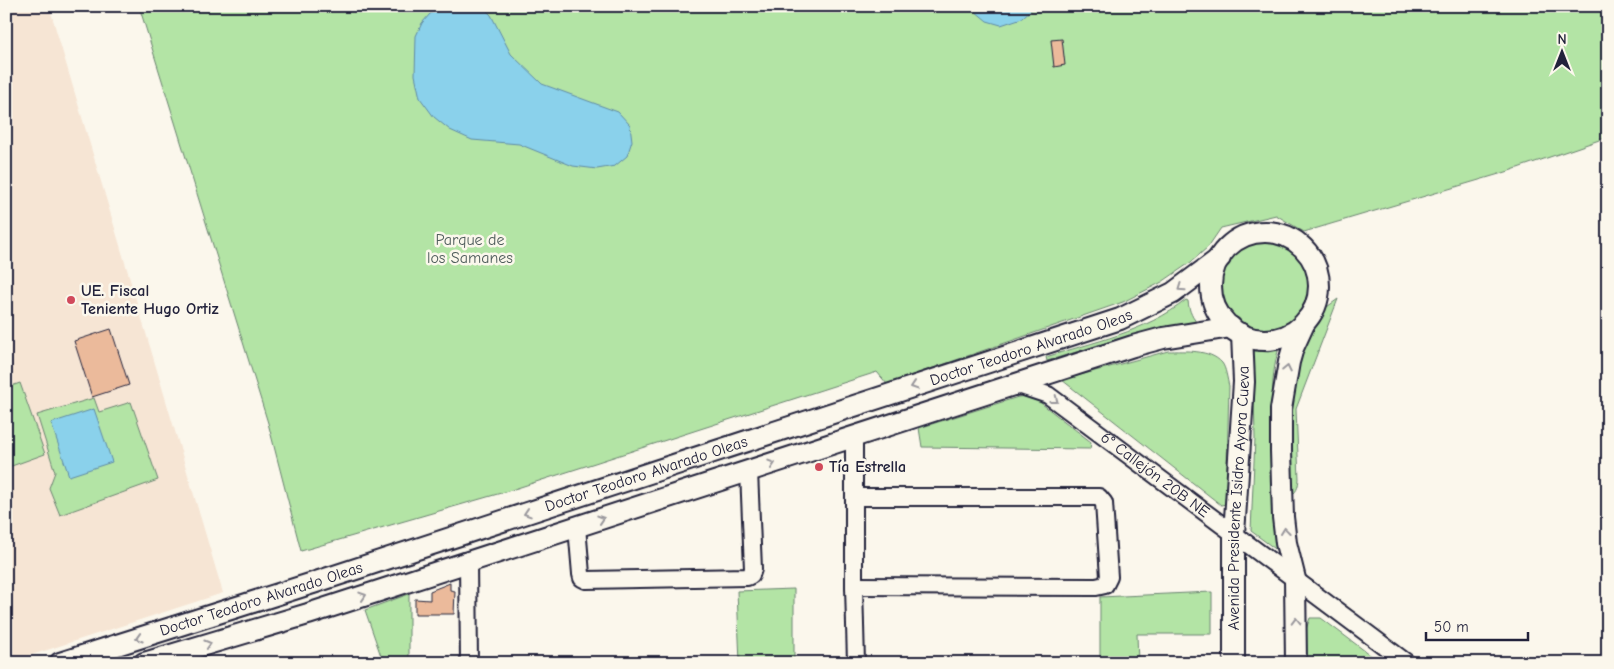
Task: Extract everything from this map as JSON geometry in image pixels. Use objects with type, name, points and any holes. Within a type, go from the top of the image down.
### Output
[{"type":"main road","points":[[1296,663],[1295,579],[1286,543],[1283,517],[1280,451],[1281,409],[1288,362],[1304,324],[1318,300],[1320,286],[1318,272],[1312,259],[1303,248],[1283,236],[1263,233],[1243,237],[1235,242],[1220,258],[1214,270],[1212,295],[1219,312],[1236,331],[1260,339],[1279,338],[1291,334],[1304,324]]},
{"type":"main road","name":"Doctor Teodoro Alvarado Oleas","points":[[60,663],[313,583],[1120,319],[1174,293],[1220,258]]},
{"type":"main road","name":"Doctor Teodoro Alvarado Oleas","points":[[144,663],[308,614],[468,561],[750,472],[1133,346],[1164,338],[1236,331]]},
{"type":"main road","name":"Avenida Presidente Isidro Ayora Cueva","points":[[1234,663],[1234,534],[1244,382],[1243,357],[1236,331]]},
{"type":"main road","points":[[1202,333],[1226,342],[1243,357]]},
{"type":"street","name":"6° Callejón 20B NE","points":[[1009,387],[1021,386],[1048,395],[1295,579]]},
{"type":"street","points":[[854,438],[856,663]]},
{"type":"street","points":[[576,527],[581,574],[582,578],[586,580],[747,577],[751,575],[753,569],[750,472]]},
{"type":"street","points":[[854,497],[1099,497],[1104,503],[1110,576],[1105,585],[1096,587],[854,586]]},
{"type":"street","points":[[468,561],[469,663]]},
{"type":"street","points":[[1295,579],[1408,663]]},
{"type":"shaded area","name":"UE. Fiscal Teniente Hugo Ortiz","points":[[6,6],[49,6],[223,593],[7,663]]},
{"type":"green space","name":"Parque de los Samanes","points":[[139,6],[1608,6],[1608,137],[1506,172],[1304,232],[1276,215],[1221,228],[1208,247],[1191,262],[1162,282],[1123,302],[887,384],[877,372],[508,491],[301,551],[268,423]]},
{"type":"green space","points":[[1264,242],[1281,246],[1295,255],[1304,269],[1308,286],[1304,303],[1295,317],[1281,326],[1264,330],[1247,326],[1233,317],[1224,303],[1220,286],[1224,269],[1233,255],[1247,246]]},
{"type":"green space","points":[[1338,299],[1296,409],[1299,479],[1297,490],[1292,495],[1288,399],[1307,336],[1324,309]]},
{"type":"green space","points":[[1186,300],[1199,326],[1152,331],[1118,339],[1047,361],[1046,357],[1137,328],[1170,311]]},
{"type":"green space","points":[[1246,350],[1278,351],[1273,380],[1273,427],[1286,557],[1251,531],[1255,439],[1254,391]]},
{"type":"green space","points":[[1168,351],[1189,351],[1211,355],[1222,363],[1224,368],[1229,386],[1226,504],[1221,505],[1062,380]]},
{"type":"green space","points":[[20,383],[45,454],[6,468],[6,388]]},
{"type":"green space","points":[[1028,396],[1037,400],[1091,442],[1090,449],[922,447],[919,428],[1018,397]]},
{"type":"green space","points":[[94,398],[99,412],[131,402],[158,480],[60,515],[49,488],[55,472],[37,415]]},
{"type":"green space","points":[[794,589],[794,663],[740,663],[737,591]]},
{"type":"green space","points":[[1212,592],[1212,634],[1137,634],[1138,663],[1100,663],[1100,597]]},
{"type":"green space","points":[[409,594],[409,663],[364,663],[381,656],[365,610]]},
{"type":"green space","points":[[1310,618],[1321,618],[1381,663],[1306,663],[1305,632]]},
{"type":"water","points":[[440,6],[482,6],[491,15],[511,54],[542,84],[618,112],[630,125],[632,141],[627,156],[615,166],[597,169],[573,166],[519,144],[472,140],[450,130],[434,117],[420,98],[415,75],[416,36],[422,23]]},
{"type":"water","points":[[969,6],[1035,6],[1022,18],[1001,25],[987,21]]},
{"type":"water","points":[[94,409],[112,462],[69,476],[51,423]]},
{"type":"building","points":[[1062,39],[1065,65],[1054,67],[1051,40]]},
{"type":"building","points":[[111,329],[129,385],[92,397],[74,341]]},
{"type":"building","points":[[450,583],[450,590],[455,591],[454,614],[415,614],[415,599],[430,600],[430,591]]},
{"type":"place","name":"UE. Fiscal Teniente Hugo Ortiz","points":[[71,300]]},
{"type":"place","name":"Tía Estrella","points":[[819,467]]}]
